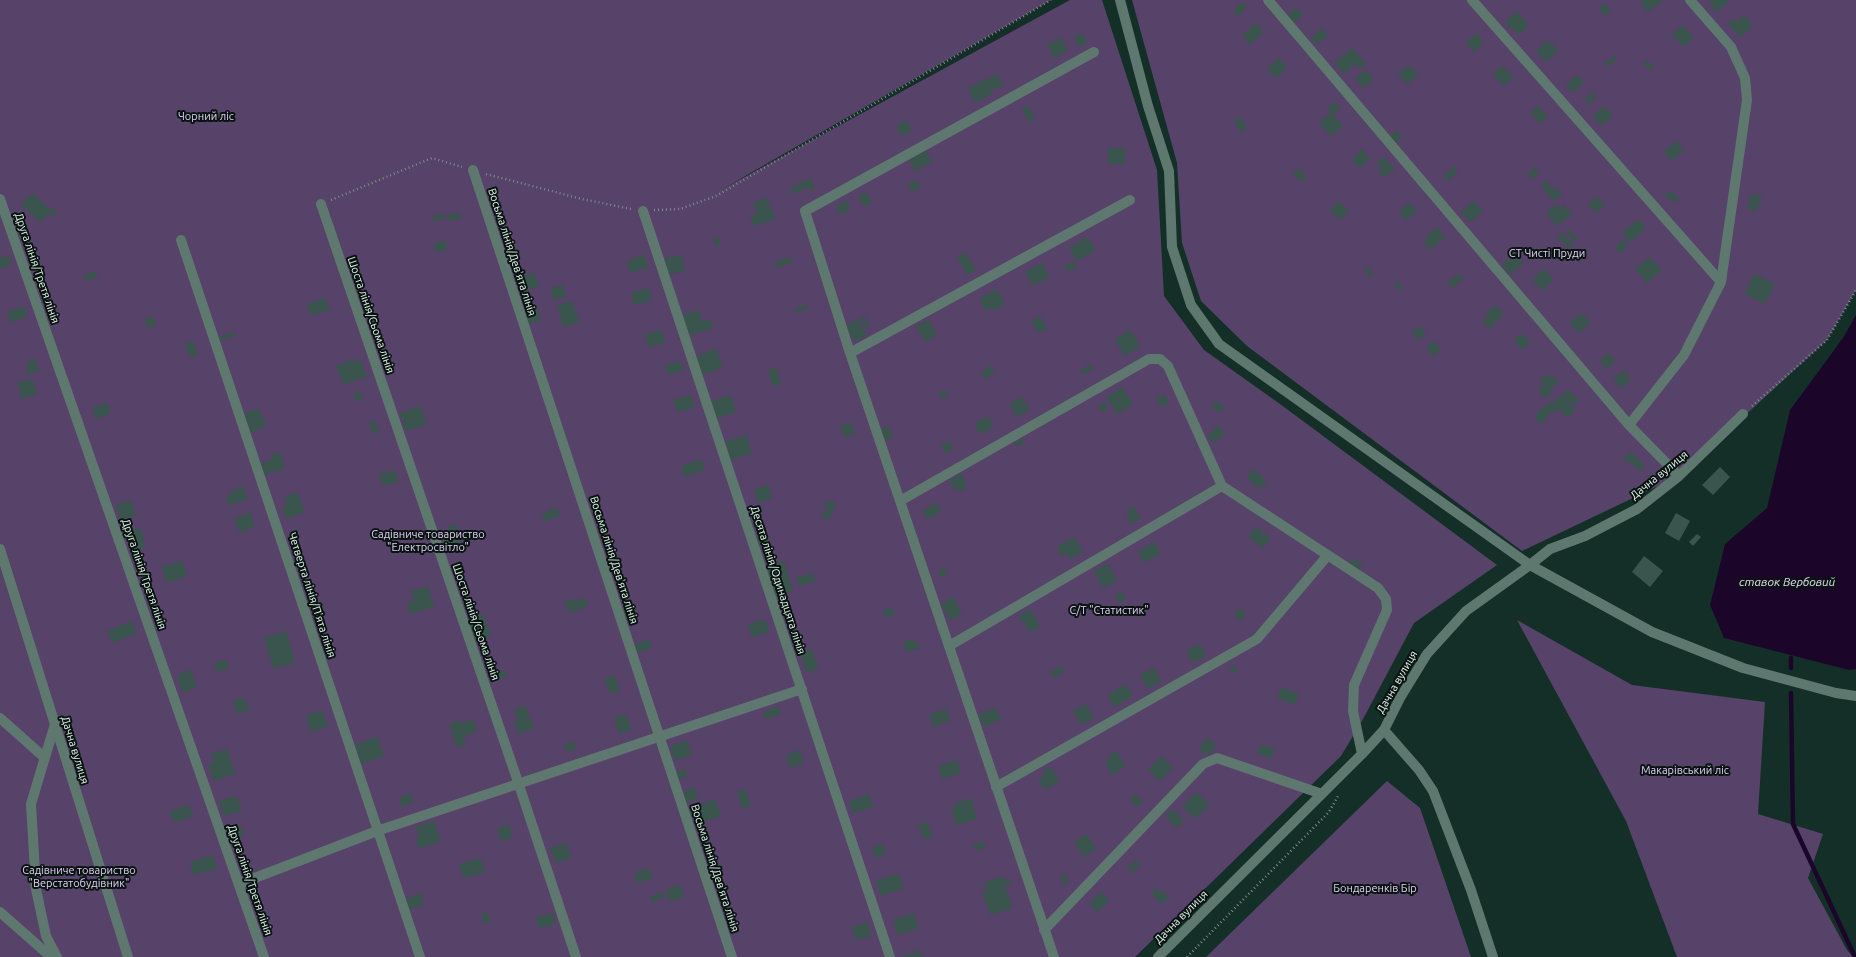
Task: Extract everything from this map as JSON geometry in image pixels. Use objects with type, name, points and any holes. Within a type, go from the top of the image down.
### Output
[{"type":"street","points":[[1120,0],[1148,106],[1168,171],[1172,246],[1191,305],[1219,344],[1530,565],[1659,635],[1743,668],[1836,693],[1856,696]]},
{"type":"street","points":[[1268,0],[1629,425],[1679,476]]},
{"type":"street","points":[[1472,0],[1721,282]]},
{"type":"street","points":[[1629,425],[1684,355],[1721,282],[1747,100],[1745,78],[1731,47],[1690,0]]},
{"type":"street","points":[[1054,957],[850,353],[805,210],[1094,52]]},
{"type":"street","name":"Восьма лінія/Дев'ята лінія","points":[[473,170],[658,736],[732,957]]},
{"type":"street","name":"Друга лінія/Третя лінія","points":[[0,199],[240,884],[264,957]]},
{"type":"street","points":[[850,353],[1130,200]]},
{"type":"street","name":"Шоста лінія/Сьома лінія","points":[[321,204],[576,957]]},
{"type":"street","name":"Десята лінія/Одинадцята лінія","points":[[643,211],[890,957]]},
{"type":"street","name":"Четверта лінія/П'ята лінія","points":[[181,240],[420,957]]},
{"type":"street","points":[[900,501],[1149,359],[1160,359],[1168,366],[1222,486],[1378,588],[1386,599],[1387,610],[1354,685],[1353,711],[1362,754]]},
{"type":"street","name":"Дачна вулиця","points":[[1158,957],[1362,754],[1384,730],[1400,698],[1427,654],[1466,611],[1550,549],[1585,536],[1637,509],[1679,476],[1744,414]]},
{"type":"street","points":[[949,646],[1222,486]]},
{"type":"street","name":"Дачна вулиця","points":[[0,549],[128,957]]},
{"type":"street","points":[[996,787],[1257,638],[1328,555]]},
{"type":"street","points":[[240,884],[377,830],[802,689]]},
{"type":"street","points":[[0,718],[45,758]]},
{"type":"street","points":[[55,724],[32,804],[36,888],[46,936],[57,957]]},
{"type":"street","points":[[1384,730],[1419,770],[1433,791],[1471,890],[1493,957]]},
{"type":"street","points":[[1044,930],[1203,764],[1217,758],[1322,794]]},
{"type":"street","points":[[0,912],[51,957]]},
{"type":"path","points":[[321,204],[432,158],[582,199],[643,211],[680,209],[716,196],[1051,0]]},
{"type":"path","points":[[1744,414],[1827,340],[1856,290]]},
{"type":"path","points":[[1187,957],[1329,812],[1340,793]]},
{"type":"green space","points":[[0,0],[1051,0],[721,190],[1070,0],[1102,0],[1157,170],[1164,296],[1204,350],[1280,404],[1497,565],[1414,623],[1362,721],[1341,756],[1135,957],[0,957]]},
{"type":"green space","name":"СТ Чисті Пруди","points":[[1132,0],[1856,0],[1856,290],[1827,340],[1679,476],[1522,551],[1247,346],[1201,301],[1182,243],[1177,163]]},
{"type":"green space","name":"Макарівський ліс","points":[[1517,620],[1632,685],[1765,702],[1758,814],[1823,834],[1808,878],[1847,950],[1853,957],[1677,957],[1626,821]]},
{"type":"green space","name":"Бондаренків Бір","points":[[1387,781],[1420,808],[1471,957],[1206,957]]},
{"type":"water","name":"ставок Вербовий","points":[[1856,315],[1856,669],[1849,670],[1724,638],[1710,605],[1725,544],[1767,508],[1790,410],[1843,338]]},
{"type":"building","points":[[1644,0],[1663,0],[1648,12],[1640,3]]},
{"type":"building","points":[[1713,0],[1730,0],[1717,12],[1709,4]]},
{"type":"building","points":[[1243,2],[1247,7],[1238,16],[1233,11]]},
{"type":"building","points":[[1603,3],[1611,10],[1606,16],[1598,9]]},
{"type":"building","points":[[1296,7],[1303,14],[1293,24],[1286,17]]},
{"type":"building","points":[[1516,11],[1529,25],[1518,35],[1505,22]]},
{"type":"building","points":[[1744,15],[1753,26],[1740,37],[1728,23],[1733,19],[1736,22]]},
{"type":"building","points":[[1255,23],[1263,32],[1250,45],[1242,36]]},
{"type":"building","points":[[1683,25],[1694,38],[1683,47],[1672,34]]},
{"type":"building","points":[[1322,28],[1328,35],[1317,45],[1311,38]]},
{"type":"building","points":[[1082,33],[1087,42],[1080,47],[1074,37]]},
{"type":"building","points":[[1476,33],[1484,42],[1474,52],[1466,43]]},
{"type":"building","points":[[1061,38],[1068,50],[1054,58],[1047,45]]},
{"type":"building","points":[[1548,40],[1558,51],[1546,62],[1536,51]]},
{"type":"building","points":[[1352,48],[1366,64],[1360,69],[1355,64],[1344,74],[1334,63]]},
{"type":"building","points":[[1614,55],[1617,59],[1608,67],[1605,63]]},
{"type":"building","points":[[1278,58],[1287,67],[1276,78],[1267,69]]},
{"type":"building","points":[[1647,60],[1654,67],[1651,71],[1644,64]]},
{"type":"building","points":[[1409,65],[1418,75],[1407,84],[1398,74]]},
{"type":"building","points":[[1502,65],[1513,77],[1504,86],[1493,74]]},
{"type":"building","points":[[1366,70],[1374,79],[1363,88],[1355,78]]},
{"type":"building","points":[[997,74],[1003,85],[991,91],[992,94],[975,103],[968,88]]},
{"type":"building","points":[[1577,75],[1584,82],[1573,93],[1566,85]]},
{"type":"building","points":[[1593,92],[1597,97],[1588,104],[1584,100]]},
{"type":"building","points":[[1335,102],[1340,108],[1333,114],[1343,126],[1331,136],[1319,123],[1331,113],[1327,108]]},
{"type":"building","points":[[1028,106],[1035,119],[1028,122],[1022,109]]},
{"type":"building","points":[[1538,106],[1548,117],[1540,124],[1530,113]]},
{"type":"building","points":[[1604,106],[1613,115],[1602,126],[1593,116]]},
{"type":"building","points":[[1240,117],[1247,128],[1241,132],[1234,121]]},
{"type":"building","points":[[907,120],[912,130],[901,136],[896,127]]},
{"type":"building","points":[[1396,130],[1402,137],[1396,143],[1390,136]]},
{"type":"building","points":[[1677,141],[1684,151],[1671,161],[1664,151]]},
{"type":"building","points":[[1108,148],[1125,148],[1125,164],[1108,164]]},
{"type":"building","points":[[925,149],[932,161],[915,171],[908,159]]},
{"type":"building","points":[[1362,149],[1370,158],[1360,168],[1352,160]]},
{"type":"building","points":[[1384,157],[1395,169],[1383,178],[1379,173],[1382,170],[1376,164]]},
{"type":"building","points":[[1453,166],[1458,171],[1449,181],[1444,176]]},
{"type":"building","points":[[1535,167],[1539,172],[1532,179],[1527,175]]},
{"type":"building","points":[[1298,168],[1307,176],[1301,182],[1293,174]]},
{"type":"building","points":[[810,178],[815,189],[811,191],[809,187],[793,194],[790,188]]},
{"type":"building","points":[[917,180],[921,188],[912,192],[908,184]]},
{"type":"building","points":[[1546,181],[1553,190],[1556,187],[1562,194],[1553,201],[1541,185]]},
{"type":"building","points":[[1669,190],[1679,198],[1675,203],[1665,195]]},
{"type":"building","points":[[866,192],[872,203],[864,207],[858,196]]},
{"type":"building","points":[[33,193],[50,210],[53,207],[57,212],[53,216],[49,213],[40,222],[21,205]]},
{"type":"building","points":[[1752,193],[1762,196],[1756,212],[1747,208]]},
{"type":"building","points":[[1596,197],[1605,204],[1596,213],[1588,205]]},
{"type":"building","points":[[767,198],[775,219],[754,226],[750,216],[757,213],[753,203]]},
{"type":"building","points":[[845,200],[851,209],[841,215],[836,207]]},
{"type":"building","points":[[1339,201],[1349,211],[1340,220],[1330,210]]},
{"type":"building","points":[[1474,201],[1483,211],[1471,222],[1461,212]]},
{"type":"building","points":[[1409,203],[1417,210],[1407,220],[1399,212]]},
{"type":"building","points":[[1556,204],[1560,208],[1564,205],[1572,214],[1557,226],[1546,213]]},
{"type":"building","points":[[460,213],[461,219],[448,221],[447,215]]},
{"type":"building","points":[[444,214],[445,219],[433,221],[433,215]]},
{"type":"building","points":[[1638,219],[1646,228],[1631,242],[1622,233]]},
{"type":"building","points":[[1437,227],[1445,237],[1430,250],[1424,243],[1428,239],[1426,236]]},
{"type":"building","points":[[1569,229],[1578,239],[1575,242],[1566,232]]},
{"type":"building","points":[[1562,233],[1574,245],[1569,249],[1557,237]]},
{"type":"building","points":[[719,237],[721,245],[715,247],[713,239]]},
{"type":"building","points":[[1088,237],[1095,251],[1076,261],[1069,247]]},
{"type":"building","points":[[445,240],[447,250],[436,252],[433,244]]},
{"type":"building","points":[[1622,240],[1628,245],[1620,253],[1615,248]]},
{"type":"building","points":[[965,252],[976,270],[967,275],[957,257]]},
{"type":"building","points":[[1515,253],[1524,263],[1510,275],[1501,265]]},
{"type":"building","points":[[8,255],[11,265],[0,269],[0,258]]},
{"type":"building","points":[[644,255],[648,268],[630,273],[627,261]]},
{"type":"building","points":[[681,255],[685,271],[667,275],[663,259]]},
{"type":"building","points":[[791,257],[793,262],[776,268],[775,262]]},
{"type":"building","points":[[1650,257],[1662,270],[1647,283],[1635,269]]},
{"type":"building","points":[[1073,261],[1077,267],[1067,272],[1064,266]]},
{"type":"building","points":[[1042,263],[1049,277],[1033,286],[1025,272]]},
{"type":"building","points":[[1368,267],[1374,273],[1370,277],[1364,271]]},
{"type":"building","points":[[1543,269],[1554,279],[1542,291],[1532,280]]},
{"type":"building","points":[[95,271],[98,277],[87,281],[84,275]]},
{"type":"building","points":[[535,273],[539,287],[519,292],[515,278]]},
{"type":"building","points":[[1459,273],[1464,278],[1452,288],[1447,283]]},
{"type":"building","points":[[1754,274],[1775,284],[1765,304],[1745,294]]},
{"type":"building","points":[[1397,281],[1403,287],[1400,291],[1393,284]]},
{"type":"building","points":[[563,285],[566,298],[554,300],[551,288]]},
{"type":"building","points":[[648,288],[652,300],[634,305],[631,293]]},
{"type":"building","points":[[996,289],[1005,304],[994,311],[992,307],[986,311],[979,299]]},
{"type":"building","points":[[325,298],[330,310],[311,315],[307,304]]},
{"type":"building","points":[[572,301],[579,322],[563,327],[557,305]]},
{"type":"building","points":[[807,304],[808,308],[797,313],[795,309]]},
{"type":"building","points":[[1495,305],[1504,314],[1489,329],[1483,322],[1488,318],[1485,315]]},
{"type":"building","points":[[24,306],[27,317],[11,322],[7,312]]},
{"type":"building","points":[[537,307],[541,321],[528,324],[525,310]]},
{"type":"building","points":[[699,310],[702,321],[710,319],[713,328],[687,336],[681,315]]},
{"type":"building","points":[[1581,313],[1590,323],[1579,333],[1569,323]]},
{"type":"building","points":[[153,316],[156,325],[147,328],[145,319]]},
{"type":"building","points":[[864,316],[870,326],[865,328],[860,319]]},
{"type":"building","points":[[1040,316],[1047,328],[1038,333],[1031,321]]},
{"type":"building","points":[[857,319],[867,335],[855,342],[846,326]]},
{"type":"building","points":[[929,320],[937,335],[925,342],[916,326]]},
{"type":"building","points":[[1420,326],[1426,333],[1418,340],[1412,333]]},
{"type":"building","points":[[662,330],[665,343],[649,347],[645,334]]},
{"type":"building","points":[[1131,330],[1140,347],[1124,356],[1115,339]]},
{"type":"building","points":[[234,332],[235,336],[219,341],[218,337]]},
{"type":"building","points":[[1522,333],[1530,343],[1522,350],[1514,340]]},
{"type":"building","points":[[193,341],[198,355],[191,358],[185,344]]},
{"type":"building","points":[[1434,341],[1441,350],[1433,356],[1426,348]]},
{"type":"building","points":[[716,348],[723,367],[702,375],[695,357]]},
{"type":"building","points":[[1609,353],[1615,360],[1606,369],[1600,361]]},
{"type":"building","points":[[35,359],[39,371],[26,375],[25,370],[29,369],[27,362]]},
{"type":"building","points":[[360,359],[367,376],[344,385],[336,366],[351,360],[352,362]]},
{"type":"building","points":[[681,361],[684,370],[668,375],[665,365]]},
{"type":"building","points":[[1090,364],[1093,369],[1083,375],[1080,371]]},
{"type":"building","points":[[992,365],[995,370],[991,372],[992,375],[985,379],[981,372]]},
{"type":"building","points":[[776,367],[781,384],[773,386],[768,370]]},
{"type":"building","points":[[1624,370],[1631,380],[1621,388],[1613,378]]},
{"type":"building","points":[[1551,374],[1558,382],[1550,390],[1540,379],[1544,375],[1547,378]]},
{"type":"building","points":[[32,379],[37,394],[22,399],[17,383]]},
{"type":"building","points":[[1543,384],[1552,392],[1546,398],[1538,389]]},
{"type":"building","points":[[1122,387],[1133,404],[1117,414],[1106,397]]},
{"type":"building","points":[[1568,389],[1579,400],[1573,406],[1562,395]]},
{"type":"building","points":[[945,390],[948,396],[942,399],[939,393]]},
{"type":"building","points":[[360,391],[363,399],[356,402],[353,394]]},
{"type":"building","points":[[1164,394],[1169,403],[1161,407],[1156,399]]},
{"type":"building","points":[[691,395],[695,407],[677,412],[673,400]]},
{"type":"building","points":[[731,395],[736,412],[715,419],[710,401]]},
{"type":"building","points":[[1561,395],[1575,410],[1567,418],[1553,403]]},
{"type":"building","points":[[1021,397],[1030,410],[1017,417],[1009,404]]},
{"type":"building","points":[[1216,401],[1224,407],[1219,413],[1211,407]]},
{"type":"building","points":[[1105,402],[1108,409],[1101,412],[1098,405]]},
{"type":"building","points":[[1551,402],[1558,409],[1553,413],[1552,411],[1541,424],[1535,417],[1538,414],[1537,412]]},
{"type":"building","points":[[107,403],[111,413],[96,419],[92,408]]},
{"type":"building","points":[[421,406],[426,424],[406,431],[400,413]]},
{"type":"building","points":[[258,408],[266,426],[250,433],[242,415]]},
{"type":"building","points":[[988,416],[994,427],[980,434],[974,424]]},
{"type":"building","points":[[375,421],[379,432],[373,434],[369,423]]},
{"type":"building","points":[[846,423],[847,425],[852,424],[855,434],[844,437],[840,425]]},
{"type":"building","points":[[1218,425],[1225,433],[1215,443],[1207,436]]},
{"type":"building","points":[[888,426],[894,437],[883,442],[878,431]]},
{"type":"building","points":[[746,435],[752,453],[731,460],[725,442]]},
{"type":"building","points":[[1023,439],[1025,443],[1016,447],[1014,443]]},
{"type":"building","points":[[950,441],[954,449],[944,453],[941,445]]},
{"type":"building","points":[[280,452],[285,468],[261,476],[258,464],[272,460],[271,455]]},
{"type":"building","points":[[1631,452],[1645,466],[1640,471],[1629,461],[1627,463],[1623,460]]},
{"type":"building","points":[[701,459],[705,470],[685,477],[681,466]]},
{"type":"building","points":[[1720,467],[1730,477],[1713,495],[1702,485]]},
{"type":"building","points":[[1253,469],[1267,480],[1260,489],[1246,477]]},
{"type":"building","points":[[395,470],[398,482],[383,486],[379,474]]},
{"type":"building","points":[[961,474],[966,483],[964,484],[966,488],[959,492],[957,488],[955,490],[949,480]]},
{"type":"building","points":[[768,485],[772,498],[758,503],[754,489]]},
{"type":"building","points":[[243,487],[248,498],[229,506],[226,497],[231,494],[230,492]]},
{"type":"building","points":[[297,492],[305,512],[287,519],[282,506],[288,504],[285,497]]},
{"type":"building","points":[[131,500],[136,515],[121,521],[116,505]]},
{"type":"building","points":[[833,500],[836,508],[830,511],[832,517],[824,520],[822,513],[827,511],[824,503]]},
{"type":"building","points":[[937,503],[941,512],[927,519],[923,510]]},
{"type":"building","points":[[1133,506],[1141,518],[1131,524],[1126,515],[1130,512],[1128,509]]},
{"type":"building","points":[[557,507],[560,515],[545,522],[542,514]]},
{"type":"building","points":[[250,512],[255,526],[240,533],[234,519]]},
{"type":"building","points":[[1676,513],[1690,521],[1679,541],[1665,533]]},
{"type":"building","points":[[456,524],[462,545],[445,549],[440,532],[449,529],[448,526]]},
{"type":"building","points":[[1256,527],[1271,538],[1263,548],[1248,537]]},
{"type":"building","points":[[141,528],[146,547],[132,550],[127,531]]},
{"type":"building","points":[[767,534],[769,542],[756,546],[754,538]]},
{"type":"building","points":[[1697,534],[1701,537],[1693,546],[1689,542]]},
{"type":"building","points":[[1074,537],[1083,552],[1070,559],[1066,554],[1062,556],[1057,547]]},
{"type":"building","points":[[1154,542],[1161,553],[1145,563],[1138,552]]},
{"type":"building","points":[[1644,556],[1663,571],[1650,587],[1632,572]]},
{"type":"building","points":[[1353,558],[1363,565],[1359,570],[1349,563]]},
{"type":"building","points":[[182,561],[187,576],[167,583],[162,567]]},
{"type":"building","points":[[784,561],[793,591],[775,597],[766,567]]},
{"type":"building","points":[[1108,564],[1117,580],[1103,588],[1094,571]]},
{"type":"building","points":[[944,567],[948,572],[941,577],[937,572]]},
{"type":"building","points":[[813,573],[816,581],[799,586],[796,578]]},
{"type":"building","points":[[428,586],[434,607],[410,614],[407,603],[414,601],[411,591]]},
{"type":"building","points":[[1122,591],[1126,599],[1119,603],[1115,595]]},
{"type":"building","points":[[585,597],[588,606],[569,613],[565,602],[573,599],[574,602]]},
{"type":"building","points":[[953,597],[962,614],[950,620],[941,604]]},
{"type":"building","points":[[633,605],[637,614],[626,618],[622,609]]},
{"type":"building","points":[[892,607],[895,614],[885,618],[883,611]]},
{"type":"building","points":[[1240,608],[1246,613],[1241,621],[1234,616]]},
{"type":"building","points":[[1030,609],[1040,626],[1029,632],[1019,616]]},
{"type":"building","points":[[483,614],[491,636],[475,642],[467,620]]},
{"type":"building","points":[[765,619],[769,632],[752,637],[748,624]]},
{"type":"building","points":[[132,621],[137,633],[112,643],[107,631]]},
{"type":"building","points":[[286,631],[295,662],[274,669],[264,638]]},
{"type":"building","points":[[649,639],[652,648],[637,653],[634,644]]},
{"type":"building","points":[[913,639],[915,643],[918,642],[920,648],[907,652],[903,642]]},
{"type":"building","points":[[1200,644],[1206,656],[1193,663],[1186,651]]},
{"type":"building","points":[[811,649],[819,668],[807,673],[800,653]]},
{"type":"building","points":[[226,659],[229,668],[217,672],[214,664]]},
{"type":"building","points":[[1232,665],[1238,668],[1235,674],[1230,672]]},
{"type":"building","points":[[1061,666],[1064,672],[1053,678],[1050,672]]},
{"type":"building","points":[[1154,667],[1161,681],[1148,689],[1140,675]]},
{"type":"building","points":[[191,670],[197,688],[182,692],[177,675]]},
{"type":"building","points":[[505,670],[507,676],[498,679],[496,674]]},
{"type":"building","points":[[614,675],[620,690],[610,694],[604,679]]},
{"type":"building","points":[[1126,684],[1133,696],[1114,707],[1108,695]]},
{"type":"building","points":[[1281,687],[1299,694],[1295,705],[1277,698]]},
{"type":"building","points":[[245,697],[249,710],[237,714],[233,701]]},
{"type":"building","points":[[1086,704],[1094,718],[1082,725],[1073,711]]},
{"type":"building","points":[[525,705],[534,728],[519,734],[514,721],[518,720],[514,710]]},
{"type":"building","points":[[779,706],[781,714],[766,719],[763,712]]},
{"type":"building","points":[[995,707],[1001,719],[984,727],[978,715]]},
{"type":"building","points":[[946,708],[950,720],[934,727],[929,715]]},
{"type":"building","points":[[322,710],[328,726],[311,732],[306,716]]},
{"type":"building","points":[[626,714],[631,730],[619,734],[614,718]]},
{"type":"building","points":[[473,719],[477,731],[464,736],[466,744],[457,747],[449,724],[461,720],[462,723]]},
{"type":"building","points":[[377,737],[384,756],[361,764],[355,745]]},
{"type":"building","points":[[1208,738],[1216,746],[1207,756],[1198,748]]},
{"type":"building","points":[[687,740],[692,755],[675,761],[670,746]]},
{"type":"building","points":[[574,741],[576,749],[567,752],[565,744]]},
{"type":"building","points":[[1261,744],[1275,749],[1271,759],[1257,753]]},
{"type":"building","points":[[227,749],[235,774],[214,781],[208,765],[214,763],[211,754]]},
{"type":"building","points":[[800,750],[804,764],[790,768],[786,755]]},
{"type":"building","points":[[1116,750],[1125,767],[1112,775],[1105,761],[1112,757],[1110,753]]},
{"type":"building","points":[[1162,756],[1173,768],[1159,781],[1148,769]]},
{"type":"building","points":[[957,760],[961,773],[942,779],[938,766]]},
{"type":"building","points":[[1051,767],[1060,781],[1044,790],[1039,779],[1044,776],[1042,772]]},
{"type":"building","points":[[685,769],[687,776],[678,779],[676,772]]},
{"type":"building","points":[[694,787],[698,798],[685,803],[681,792]]},
{"type":"building","points":[[746,790],[751,806],[742,808],[737,792]]},
{"type":"building","points":[[1197,792],[1209,805],[1195,819],[1182,806]]},
{"type":"building","points":[[410,793],[414,801],[401,807],[398,799]]},
{"type":"building","points":[[869,794],[873,807],[853,813],[849,801]]},
{"type":"building","points":[[1135,794],[1143,801],[1138,807],[1130,800]]},
{"type":"building","points":[[237,796],[242,811],[224,816],[219,801]]},
{"type":"building","points":[[971,798],[977,819],[956,825],[951,810],[956,809],[954,804]]},
{"type":"building","points":[[715,799],[721,816],[697,824],[694,816],[689,818],[686,810]]},
{"type":"building","points":[[189,805],[193,816],[175,823],[170,811]]},
{"type":"building","points":[[1173,809],[1184,821],[1176,828],[1165,816]]},
{"type":"building","points":[[434,821],[441,841],[419,849],[415,837],[419,836],[416,827]]},
{"type":"building","points":[[927,822],[932,837],[923,839],[918,825]]},
{"type":"building","points":[[509,824],[513,837],[501,842],[497,829]]},
{"type":"building","points":[[241,826],[244,835],[229,840],[226,830]]},
{"type":"building","points":[[1086,834],[1096,848],[1084,857],[1074,842]]},
{"type":"building","points":[[983,841],[986,847],[976,851],[973,845]]},
{"type":"building","points":[[566,843],[571,858],[556,863],[550,848]]},
{"type":"building","points":[[882,843],[886,853],[876,858],[872,848]]},
{"type":"building","points":[[213,855],[217,869],[193,875],[190,862]]},
{"type":"building","points":[[480,858],[485,872],[464,878],[459,864]]},
{"type":"building","points":[[1136,860],[1140,864],[1132,873],[1127,868]]},
{"type":"building","points":[[649,868],[653,878],[638,883],[634,873]]},
{"type":"building","points":[[898,873],[904,888],[881,896],[876,881]]},
{"type":"building","points":[[1064,874],[1069,882],[1064,885],[1060,876]]},
{"type":"building","points":[[1001,876],[1002,880],[1008,878],[1011,883],[1005,886],[1013,907],[991,915],[982,893],[987,891],[984,883]]},
{"type":"building","points":[[680,885],[684,897],[670,902],[666,890]]},
{"type":"building","points":[[1156,888],[1161,893],[1163,891],[1169,897],[1162,904],[1151,893]]},
{"type":"building","points":[[664,892],[665,897],[651,902],[650,897]]},
{"type":"building","points":[[1101,892],[1109,901],[1097,912],[1089,903]]},
{"type":"building","points":[[421,893],[424,905],[408,909],[406,899]]},
{"type":"building","points":[[487,912],[490,922],[484,924],[481,914]]},
{"type":"building","points":[[553,913],[556,924],[539,928],[536,917]]},
{"type":"building","points":[[914,913],[918,928],[898,935],[893,920]]},
{"type":"building","points":[[867,922],[871,936],[856,940],[852,927]]},
{"type":"building","points":[[919,950],[922,957],[902,957]]},
{"type":"waterway","points":[[1791,658],[1791,668]]},
{"type":"waterway","points":[[1791,693],[1793,824],[1855,957]]},
{"type":"park label","name":"Чорний ліс","points":[[206,116]]},
{"type":"park label","name":"Садівниче товариство \"Електросвітло\"","points":[[428,540]]},
{"type":"park label","name":"С/Т \"Статистик\"","points":[[1109,610]]},
{"type":"park label","name":"Садівниче товариство \"Верстатобудівник\"","points":[[79,876]]}]
